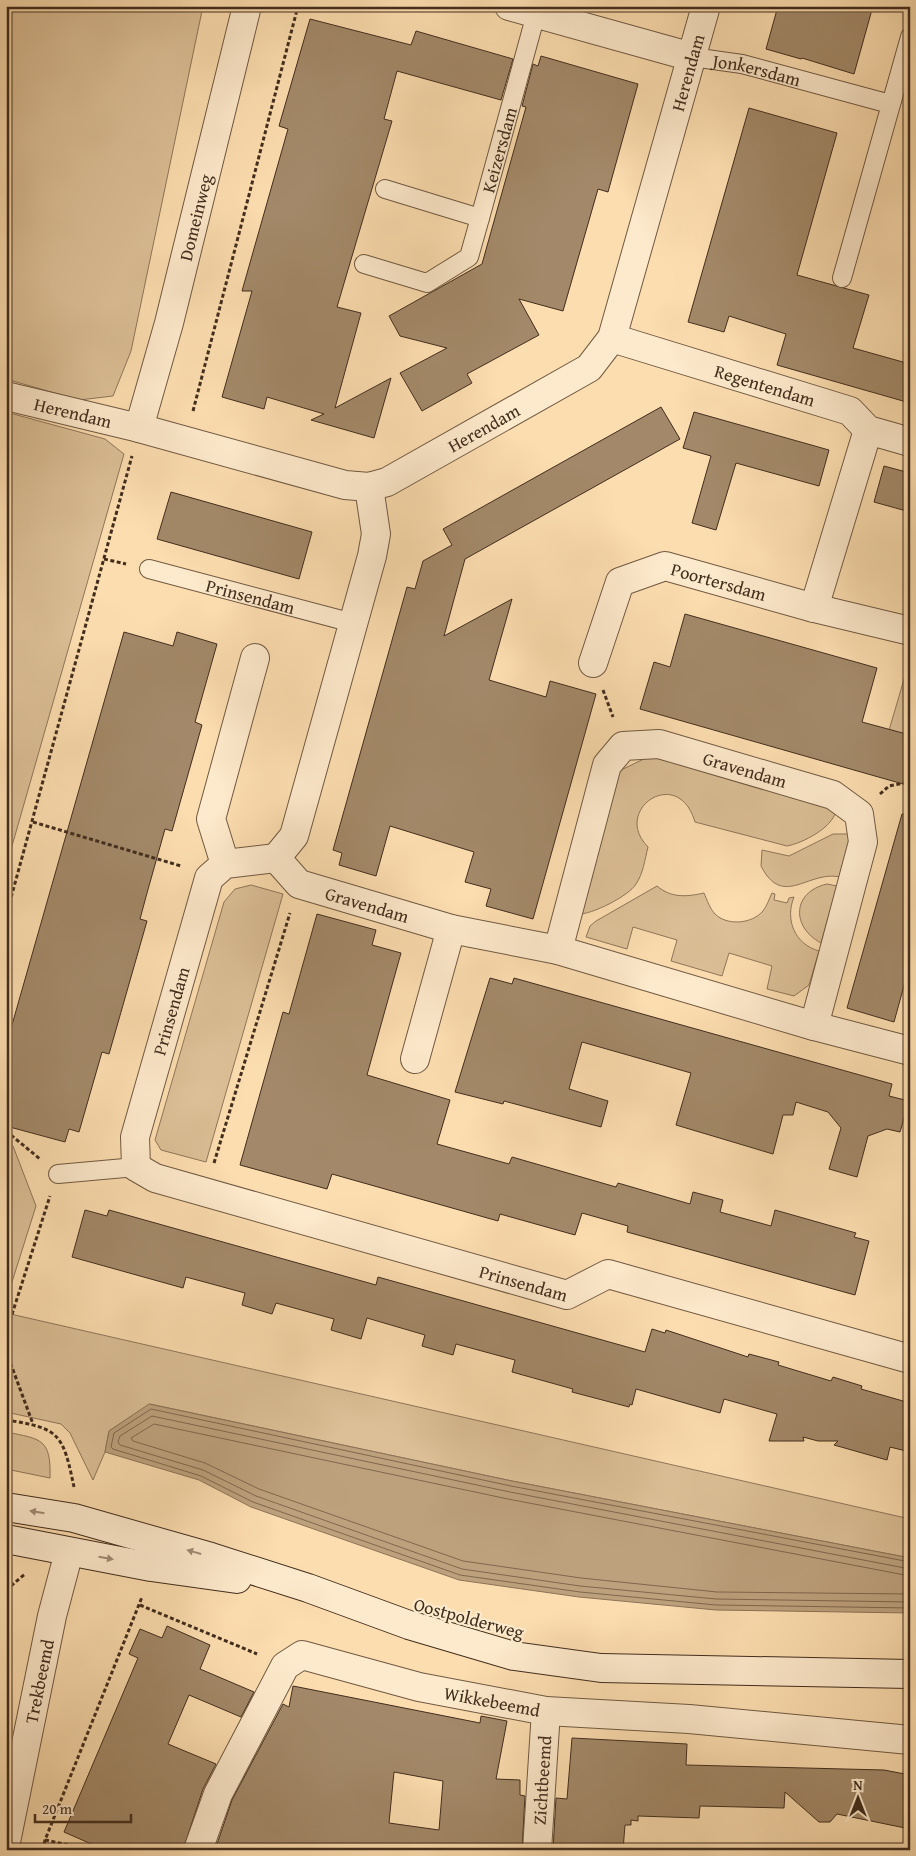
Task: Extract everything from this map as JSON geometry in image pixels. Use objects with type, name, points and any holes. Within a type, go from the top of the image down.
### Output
[{"type":"street","name":"Domeinweg","points":[[139,428],[169,323],[247,6]]},
{"type":"street","points":[[509,6],[536,14]]},
{"type":"street","name":"Herendam","points":[[6,396],[139,428],[345,485],[369,488],[387,482],[589,368],[612,338],[706,6]]},
{"type":"street","name":"Jonkersdam","points":[[536,14],[692,57]]},
{"type":"street","name":"Regentendam","points":[[612,338],[850,411],[868,430]]},
{"type":"street","points":[[814,608],[868,430],[910,442]]},
{"type":"street","points":[[256,658],[211,819],[226,864],[276,858],[294,836],[372,556],[376,534],[369,488]]},
{"type":"street","name":"Poortersdam","points":[[594,663],[620,582],[665,566],[814,608],[910,631]]},
{"type":"street","name":"Gravendam","points":[[623,746],[659,744],[833,795],[859,814],[863,842],[814,1026]]},
{"type":"street","points":[[558,950],[608,765],[623,746]]},
{"type":"street","points":[[276,858],[299,884]]},
{"type":"street","name":"Prinsendam","points":[[226,864],[210,878],[135,1137],[136,1167],[155,1178],[205,1193],[567,1295],[608,1274],[910,1359]]},
{"type":"street","name":"Gravendam","points":[[299,884],[451,930],[558,950],[814,1026],[910,1051]]},
{"type":"street","points":[[415,1059],[451,930]]},
{"type":"street","name":"Oostpolderweg","points":[[6,1507],[75,1506],[211,1557],[308,1588],[409,1625],[524,1657],[602,1668],[910,1674]]},
{"type":"street","name":"Trekbeemd","points":[[6,1842],[52,1616],[69,1552],[75,1506]]},
{"type":"street","name":"Oostpolderweg","points":[[6,1539],[151,1567],[308,1588]]},
{"type":"street","name":"Wikkebeemd","points":[[285,1666],[302,1655],[419,1687],[546,1711],[688,1719],[910,1740]]},
{"type":"street","points":[[198,1850],[218,1794],[285,1666]]},
{"type":"street","name":"Zichtbeemd","points":[[537,1850],[546,1711]]},
{"type":"lane","name":"Keizersdam","points":[[385,189],[480,218],[536,14]]},
{"type":"lane","points":[[842,278],[910,37]]},
{"type":"lane","name":"Jonkersdam","points":[[692,57],[742,64],[890,104]]},
{"type":"lane","points":[[364,264],[427,283],[469,257],[480,218]]},
{"type":"lane","name":"Prinsendam","points":[[149,569],[353,623]]},
{"type":"lane","points":[[58,1174],[136,1167]]},
{"type":"path","points":[[186,441],[298,6]]},
{"type":"path","points":[[6,916],[139,428]]},
{"type":"path","points":[[594,663],[623,746]]},
{"type":"path","points":[[33,822],[196,870],[226,864]]},
{"type":"path","points":[[205,1193],[299,884]]},
{"type":"path","points":[[6,1131],[58,1174],[39,1226],[6,1333]]},
{"type":"path","points":[[6,1351],[33,1424]]},
{"type":"path","points":[[6,1420],[33,1424],[57,1434],[66,1450],[75,1506]]},
{"type":"path","points":[[43,1850],[45,1840],[140,1605],[151,1567]]},
{"type":"path","points":[[140,1605],[285,1666]]},
{"type":"path","points":[[45,1840],[94,1850]]},
{"type":"shaded area","points":[[6,6],[203,6],[131,351],[113,396],[79,400],[6,379]]},
{"type":"shaded area","points":[[6,412],[105,439],[124,454],[6,867]]},
{"type":"shaded area","points":[[910,659],[910,764],[882,754]]},
{"type":"shaded area","points":[[650,756],[831,807],[836,811],[829,823],[816,834],[801,842],[787,846],[695,822],[687,805],[675,796],[663,795],[651,799],[642,808],[637,819],[639,833],[648,847],[642,871],[636,884],[626,894],[609,904],[578,914],[619,771]]},
{"type":"shaded area","points":[[833,834],[849,834],[851,837],[840,877],[828,876],[817,878],[787,887],[778,885],[769,879],[761,866],[762,850],[789,856]]},
{"type":"shaded area","points":[[827,884],[837,886],[821,943],[804,928],[800,919],[800,910],[807,894],[815,888]]},
{"type":"shaded area","points":[[251,885],[283,894],[206,1162],[161,1150],[155,1140],[224,902],[235,889]]},
{"type":"shaded area","points":[[657,886],[668,893],[679,896],[704,893],[715,914],[720,918],[733,922],[753,919],[764,909],[772,893],[775,894],[774,900],[787,903],[789,898],[794,897],[791,905],[791,922],[794,930],[803,943],[819,951],[809,985],[794,996],[767,989],[772,966],[729,953],[722,976],[671,961],[677,940],[633,927],[627,949],[586,937],[590,926],[596,921]]},
{"type":"shaded area","points":[[6,1144],[13,1146],[36,1206],[6,1301]]},
{"type":"shaded area","points":[[6,1313],[910,1519],[910,1558],[512,1481],[150,1404],[109,1431],[105,1452],[93,1480],[70,1433],[61,1424],[6,1412]]},
{"type":"shaded area","points":[[6,1432],[36,1439],[42,1443],[49,1455],[50,1478],[6,1469]]},
{"type":"water","points":[[149,1404],[512,1481],[910,1558],[910,1613],[716,1610],[579,1597],[459,1580],[251,1507],[199,1480],[105,1452],[109,1431]]},
{"type":"building","points":[[778,6],[873,6],[854,74],[766,49]]},
{"type":"building","points":[[310,19],[411,45],[416,31],[513,59],[501,100],[397,71],[384,119],[392,121],[337,307],[361,313],[335,408],[391,378],[374,438],[311,420],[324,414],[267,397],[264,409],[222,397],[252,291],[242,291],[288,129],[279,126]]},
{"type":"building","points":[[541,56],[638,84],[608,192],[598,189],[563,311],[519,299],[539,335],[467,374],[472,383],[422,411],[400,373],[447,348],[400,336],[389,316],[482,264],[526,107],[522,106],[533,64],[538,66]]},
{"type":"building","points":[[749,108],[837,133],[797,275],[869,295],[853,348],[910,364],[910,403],[777,365],[786,334],[729,316],[724,332],[688,322]]},
{"type":"building","points":[[661,407],[680,439],[465,559],[444,636],[512,599],[489,680],[546,697],[550,681],[596,694],[533,919],[486,906],[491,889],[465,882],[474,852],[390,826],[376,876],[339,865],[342,853],[333,850],[407,587],[415,589],[423,561],[452,545],[443,529]]},
{"type":"building","points":[[694,412],[829,450],[819,486],[736,463],[716,530],[692,523],[711,456],[683,448]]},
{"type":"building","points":[[884,466],[910,473],[910,512],[874,502]]},
{"type":"building","points":[[171,492],[312,532],[299,579],[157,539]]},
{"type":"building","points":[[685,614],[877,668],[862,722],[910,735],[910,786],[640,709],[654,662],[670,667]]},
{"type":"building","points":[[124,632],[173,646],[177,632],[217,644],[195,722],[202,725],[172,831],[165,829],[140,919],[147,921],[109,1054],[102,1052],[79,1132],[69,1129],[65,1142],[6,1126],[6,1046]]},
{"type":"building","points":[[902,814],[910,815],[910,964],[894,1022],[847,1008]]},
{"type":"building","points":[[317,914],[376,930],[372,945],[401,953],[367,1075],[450,1100],[437,1144],[509,1164],[512,1157],[616,1187],[618,1183],[690,1204],[693,1192],[723,1200],[720,1212],[771,1226],[775,1210],[856,1233],[854,1237],[869,1241],[855,1295],[627,1232],[628,1226],[582,1213],[575,1235],[500,1214],[498,1221],[332,1174],[327,1189],[240,1165],[283,1012],[289,1014]]},
{"type":"building","points":[[490,978],[512,984],[514,978],[892,1084],[889,1096],[909,1101],[900,1132],[887,1129],[868,1136],[857,1177],[829,1169],[841,1128],[828,1112],[796,1102],[793,1115],[783,1115],[773,1154],[676,1125],[691,1073],[582,1042],[569,1089],[608,1101],[601,1127],[504,1101],[503,1104],[455,1092]]},
{"type":"building","points":[[85,1210],[107,1216],[109,1210],[376,1285],[378,1277],[645,1352],[652,1329],[665,1333],[666,1330],[748,1357],[749,1354],[779,1362],[778,1365],[831,1381],[833,1377],[862,1386],[861,1389],[910,1403],[910,1452],[890,1447],[887,1460],[834,1445],[838,1441],[818,1441],[803,1437],[804,1441],[769,1441],[777,1414],[724,1399],[720,1413],[636,1389],[632,1405],[630,1404],[629,1407],[572,1392],[573,1389],[512,1372],[515,1360],[456,1344],[453,1355],[422,1346],[425,1335],[367,1318],[361,1339],[331,1330],[334,1319],[276,1303],[272,1314],[242,1305],[245,1293],[186,1277],[183,1288],[72,1257]]},
{"type":"building","points":[[167,1626],[210,1645],[200,1669],[254,1692],[241,1717],[189,1695],[168,1744],[216,1764],[203,1789],[183,1850],[105,1850],[64,1832],[138,1658],[129,1654],[140,1629],[162,1638]]},
{"type":"building","points":[[293,1686],[480,1723],[481,1716],[507,1721],[496,1779],[520,1780],[520,1795],[525,1796],[522,1850],[215,1850],[232,1800],[283,1704],[289,1707]],"holes":[[[394,1772],[443,1781],[439,1830],[389,1823]]]},
{"type":"building","points":[[572,1738],[687,1744],[686,1765],[884,1770],[910,1775],[910,1829],[837,1814],[830,1822],[819,1822],[785,1792],[784,1808],[700,1806],[699,1818],[638,1816],[638,1821],[631,1820],[631,1825],[625,1825],[623,1850],[553,1850],[556,1798],[567,1799]]}]
